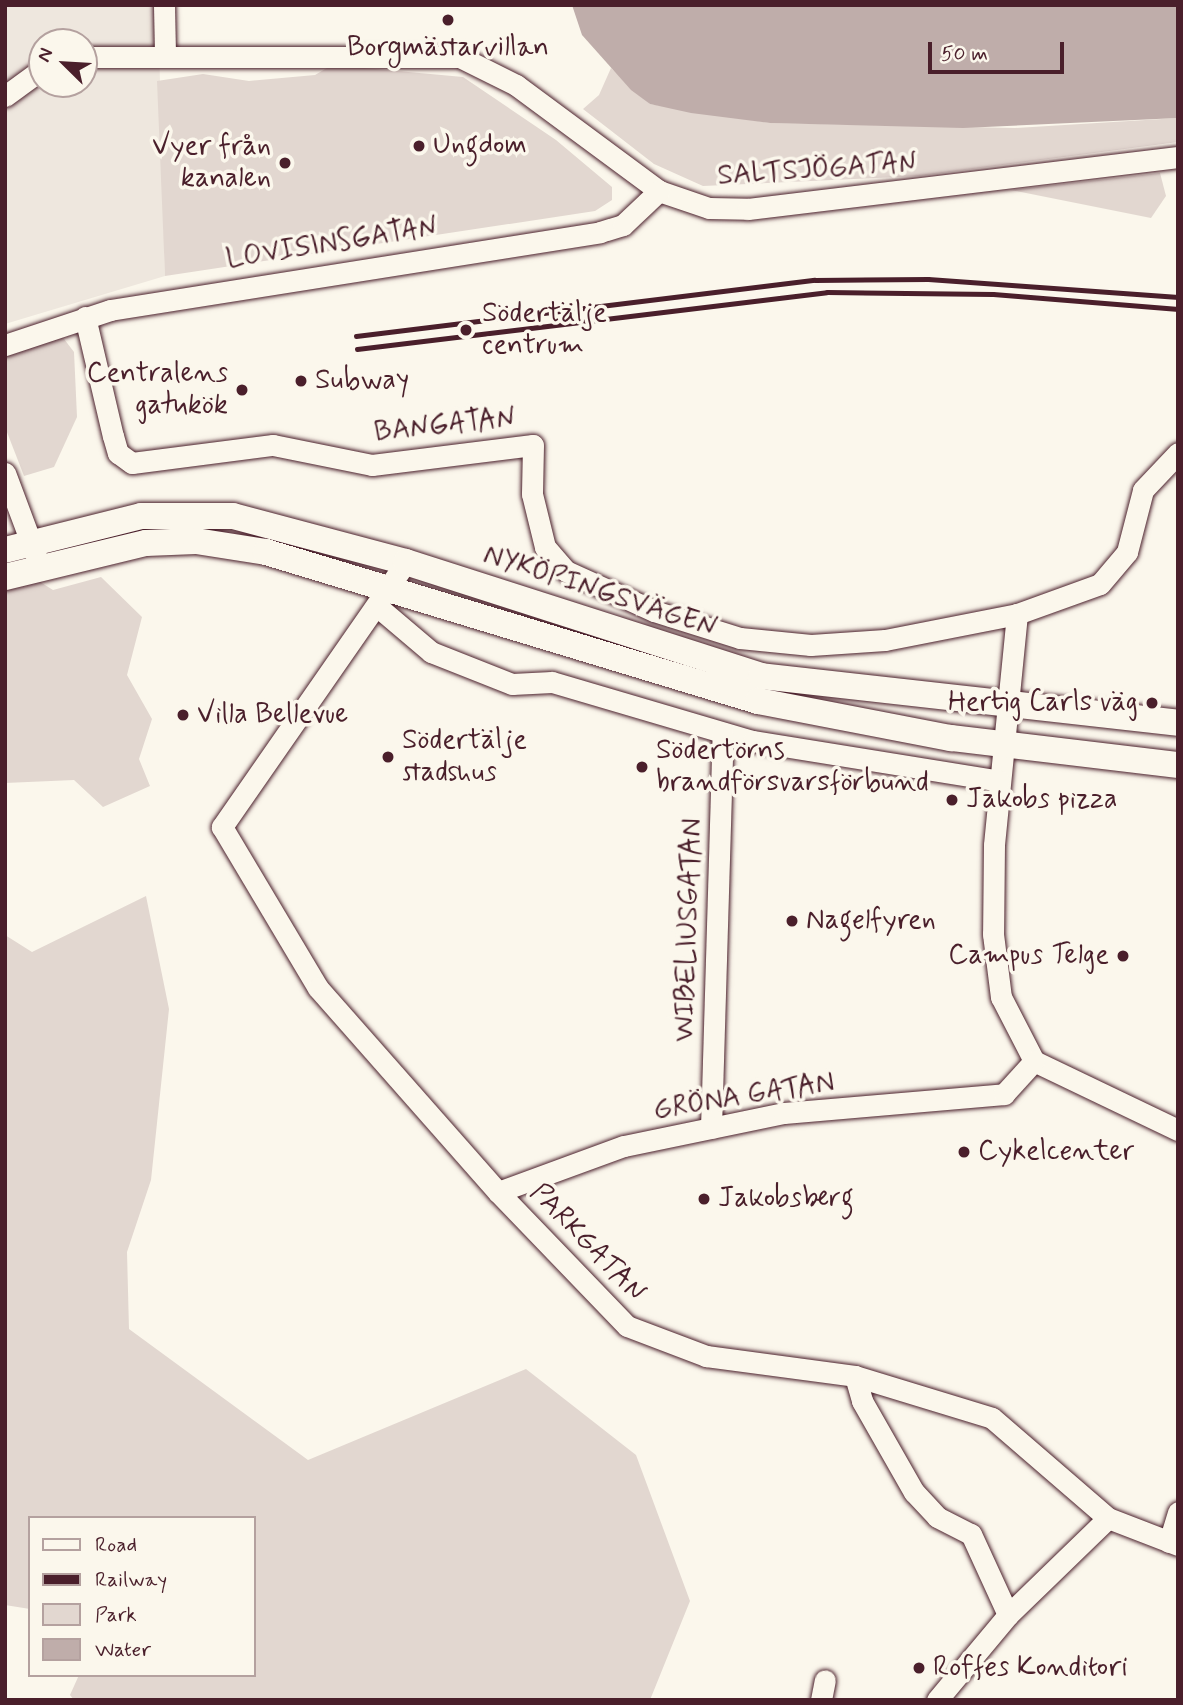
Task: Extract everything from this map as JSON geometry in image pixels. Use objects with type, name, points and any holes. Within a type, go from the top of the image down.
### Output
[{"type":"main road","name":"NYKÖPINGSVÄGEN","points":[[13,542],[141,516],[201,514],[274,524],[406,562],[761,676],[1007,701],[1178,723]]},
{"type":"main road","name":"NYKÖPINGSVÄGEN","points":[[22,572],[146,543],[196,541],[266,552],[383,598],[758,701],[1002,745],[1178,765]]},
{"type":"street","points":[[164,5],[165,54]]},
{"type":"street","name":"SALTSJÖGATAN","points":[[98,56],[165,54],[460,57],[516,85],[660,191],[686,203],[748,209],[1178,157]]},
{"type":"street","points":[[5,96],[28,78]]},
{"type":"street","name":"LOVISINSGATAN","points":[[5,345],[85,317],[269,281],[600,232],[623,225],[660,191]]},
{"type":"street","name":"BANGATAN","points":[[85,317],[118,453],[132,463],[273,445],[372,465],[533,445],[532,494],[545,547],[566,571],[653,611],[740,638],[811,645],[885,640],[1017,614],[1100,584],[1127,552],[1143,490],[1178,453]]},
{"type":"street","points":[[5,473],[13,542],[22,572]]},
{"type":"street","points":[[406,562],[383,598],[430,652],[512,684],[552,682],[723,733],[999,781]]},
{"type":"street","name":"PARKGATAN","points":[[383,598],[222,827],[318,988],[498,1192],[627,1326],[706,1356],[855,1376],[992,1418],[1108,1518],[1173,1543]]},
{"type":"street","points":[[1017,614],[999,781],[992,934],[1001,997],[1034,1060],[1178,1130]]},
{"type":"street","name":"WIBELIUSGATAN","points":[[711,1128],[723,733]]},
{"type":"street","name":"GRÖNA GATAN","points":[[498,1192],[624,1146],[784,1113],[1004,1094],[1034,1060]]},
{"type":"street","points":[[855,1376],[862,1401],[914,1492],[937,1517],[971,1535],[1008,1615]]},
{"type":"street","points":[[1173,1543],[1178,1512]]},
{"type":"street","points":[[937,1700],[1008,1615],[1108,1518]]},
{"type":"shaded area","points":[[5,5],[158,5],[165,276],[5,324]]},
{"type":"green space","points":[[332,65],[463,77],[556,140],[612,187],[612,200],[595,211],[165,276],[157,81],[203,74],[249,81],[315,75]]},
{"type":"green space","points":[[611,68],[650,104],[770,123],[1015,128],[1178,118],[1178,142],[919,176],[703,186],[654,164],[583,109],[599,95]]},
{"type":"green space","points":[[1160,173],[1166,196],[1151,218],[1011,190]]},
{"type":"green space","points":[[61,335],[74,352],[77,417],[54,467],[24,476],[5,427],[5,353]]},
{"type":"green space","points":[[101,577],[142,617],[127,675],[152,719],[139,759],[150,786],[103,807],[74,780],[5,783],[5,591],[37,580],[53,590]]},
{"type":"green space","points":[[146,896],[169,1009],[151,1180],[127,1252],[129,1329],[308,1460],[526,1369],[636,1455],[690,1601],[650,1700],[74,1700],[70,1695],[78,1677],[256,1677],[256,1516],[28,1516],[28,1609],[5,1605],[5,935],[32,952]]},
{"type":"water","points":[[572,5],[1178,5],[1178,118],[963,128],[770,123],[691,113],[650,104],[631,90],[582,35]]},
{"type":"railway","points":[[356,336],[815,280],[928,279],[1178,297]]},
{"type":"railway","points":[[357,349],[827,292],[993,294],[1178,309]]},
{"type":"place","name":"Borgmästarvillan","points":[[448,20]]},
{"type":"place","name":"Ungdom","points":[[419,146]]},
{"type":"place","name":"Vyer från kanalen","points":[[285,163]]},
{"type":"place","name":"Södertälje centrum","points":[[466,330]]},
{"type":"place","name":"Subway","points":[[301,381]]},
{"type":"place","name":"Centralens gatukök","points":[[242,390]]},
{"type":"place","name":"Hertig Carls väg","points":[[1152,703]]},
{"type":"place","name":"Villa Bellevue","points":[[183,715]]},
{"type":"place","name":"Södertälje stadshus","points":[[388,757]]},
{"type":"place","name":"Södertörns brandförsvarsförbund","points":[[642,767]]},
{"type":"place","name":"Jakobs pizza","points":[[952,800]]},
{"type":"place","name":"Nagelfyren","points":[[792,921]]},
{"type":"place","name":"Campus Telge","points":[[1123,956]]},
{"type":"place","name":"Cykelcenter","points":[[964,1152]]},
{"type":"place","name":"Jakobsberg","points":[[704,1199]]},
{"type":"place","name":"Roffes Konditori","points":[[919,1668]]}]
